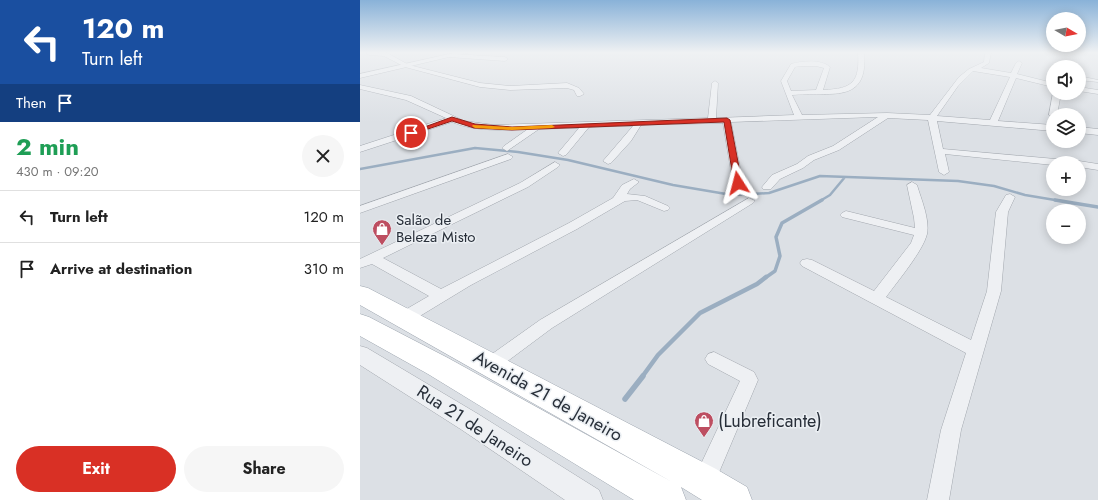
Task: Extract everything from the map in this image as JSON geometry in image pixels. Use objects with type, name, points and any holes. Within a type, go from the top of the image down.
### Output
[{"type":"main road","name":"Avenida 21 de Janeiro","points":[[360,294],[704,481],[734,500]]},
{"type":"main road","name":"Avenida 21 de Janeiro","points":[[360,324],[438,366],[668,500]]},
{"type":"street","points":[[444,75],[479,84],[516,88],[553,86],[571,87],[577,89],[580,94]]},
{"type":"street","points":[[787,75],[784,81],[799,117]]},
{"type":"street","points":[[819,92],[825,75]]},
{"type":"street","points":[[788,93],[843,91],[853,87],[861,75]]},
{"type":"street","points":[[944,172],[932,118],[957,84],[966,75]]},
{"type":"street","points":[[993,124],[1013,75]]},
{"type":"street","points":[[1014,75],[1046,83]]},
{"type":"street","points":[[479,84],[497,79]]},
{"type":"street","points":[[1086,79],[1096,81]]},
{"type":"street","points":[[712,120],[715,83]]},
{"type":"street","points":[[360,87],[408,98],[452,119],[474,126],[487,128],[535,128],[712,120],[887,115],[1046,128]]},
{"type":"street","points":[[1086,90],[1098,92]]},
{"type":"street","points":[[767,187],[776,177],[800,166],[811,158],[836,148],[887,115]]},
{"type":"street","points":[[360,149],[452,119]]},
{"type":"street","points":[[727,120],[738,183]]},
{"type":"street","points":[[608,161],[628,139],[639,123]]},
{"type":"street","points":[[563,153],[586,125]]},
{"type":"street","points":[[360,210],[507,153],[535,128]]},
{"type":"street","points":[[1086,131],[1098,132]]},
{"type":"street","points":[[939,151],[1046,161]]},
{"type":"street","points":[[360,264],[374,259],[438,226],[524,185],[555,165]]},
{"type":"street","points":[[1086,165],[1098,167]]},
{"type":"street","points":[[617,201],[626,187],[634,182]]},
{"type":"street","points":[[878,298],[917,244],[921,233],[920,218],[912,185]]},
{"type":"street","points":[[404,318],[503,260],[573,226],[628,196],[635,197],[664,208]]},
{"type":"street","points":[[938,500],[951,430],[995,286],[1002,212],[1010,197]]},
{"type":"street","points":[[491,364],[546,324],[749,201]]},
{"type":"street","points":[[846,215],[921,233]]},
{"type":"street","points":[[374,259],[441,296]]},
{"type":"street","points":[[807,263],[878,298],[899,311],[976,350]]},
{"type":"street","name":"Rua 21 de Janeiro","points":[[360,354],[470,422],[589,500]]},
{"type":"street","points":[[704,481],[749,380],[748,377],[714,359]]},
{"type":"waterway","points":[[360,169],[475,148],[518,152],[568,160],[673,185],[732,195],[769,193],[820,176],[958,181],[994,186],[1025,195],[1055,200]]},
{"type":"waterway","points":[[820,201],[830,195],[845,177]]},
{"type":"waterway","points":[[765,278],[775,271],[780,256],[776,237],[782,223],[822,200]]},
{"type":"waterway","points":[[1055,200],[1098,207]]},
{"type":"waterway","points":[[1055,200],[1061,201]]},
{"type":"waterway","points":[[642,377],[658,355],[700,313],[757,284],[766,277]]},
{"type":"waterway","points":[[625,399],[643,376]]},
{"type":"slow traffic","points":[[475,126],[512,129],[552,127]]},
{"type":"place","name":"Salão de Beleza Misto","points":[[382,246]]},
{"type":"place","name":"(Lubreficante)","points":[[704,438]]},
{"type":"route","points":[[411,133],[452,119],[474,126],[512,129],[727,120],[738,183]]}]
